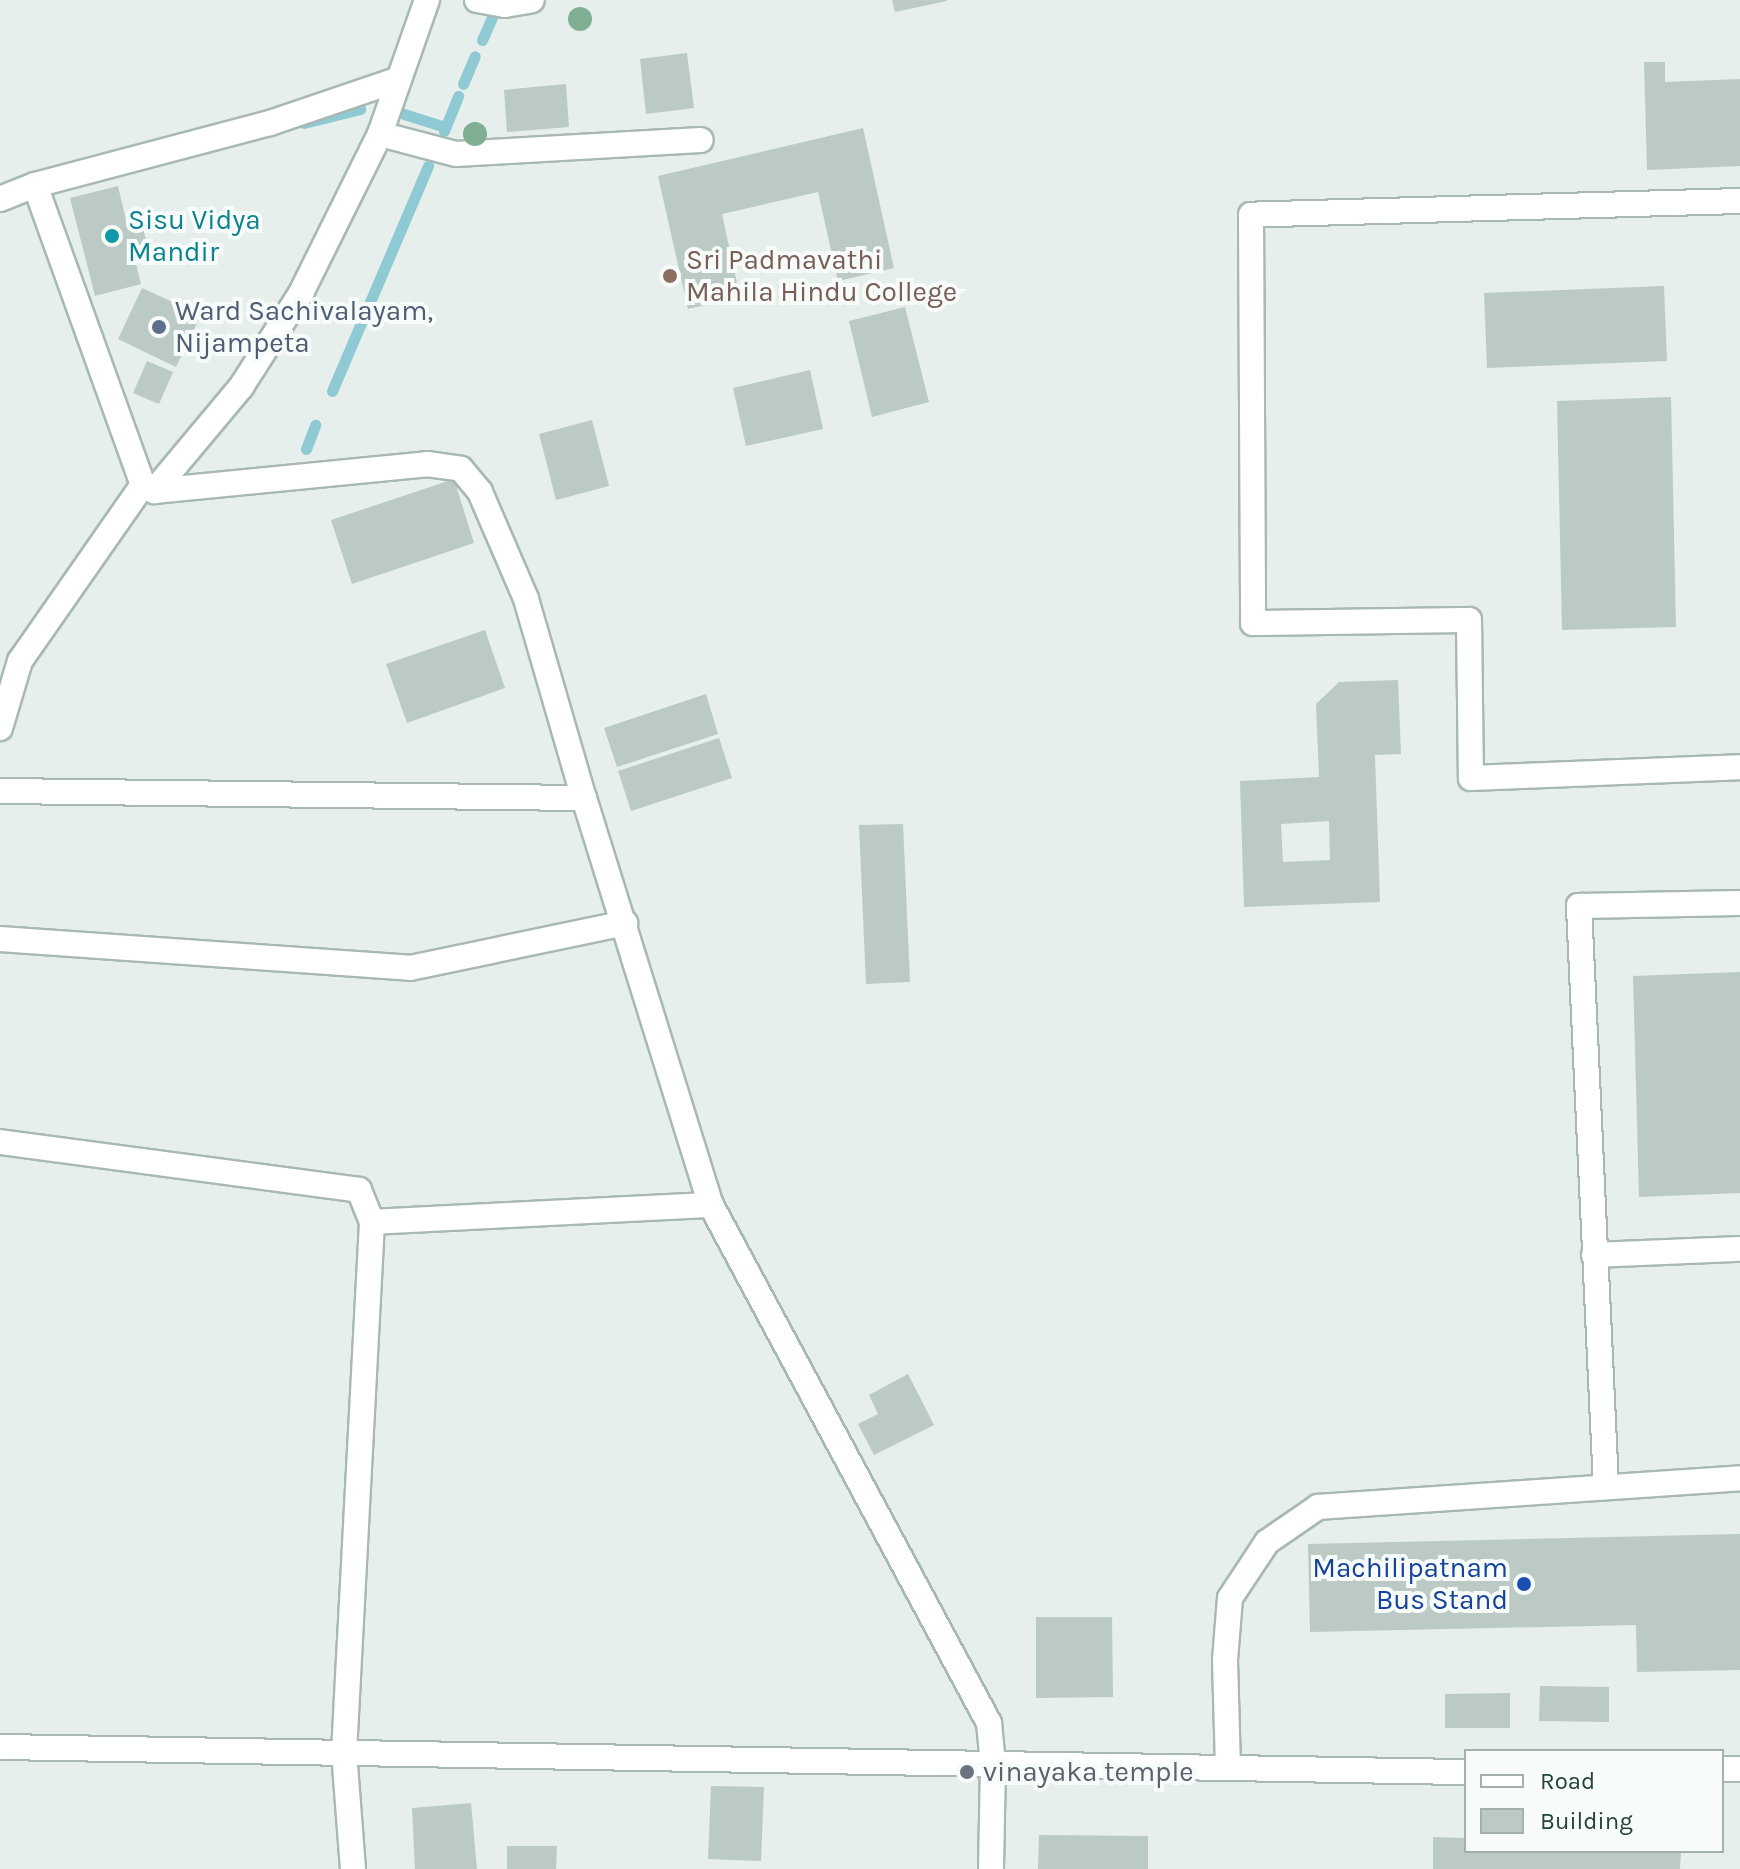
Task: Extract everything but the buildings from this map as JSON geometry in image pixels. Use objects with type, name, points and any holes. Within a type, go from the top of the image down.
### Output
[{"type":"street","points":[[0,728],[20,661],[148,488],[241,387],[292,307],[380,134],[427,0]]},
{"type":"street","points":[[477,0],[505,5],[532,0]]},
{"type":"street","points":[[0,199],[35,185],[270,123],[399,79]]},
{"type":"street","points":[[380,134],[456,154],[701,140]]},
{"type":"street","points":[[35,185],[148,488]]},
{"type":"street","points":[[1740,201],[1251,215],[1253,623],[1469,620],[1471,778],[1740,767]]},
{"type":"street","points":[[148,488],[427,464],[461,469],[480,492],[526,599],[584,798],[711,1205],[989,1723],[993,1764],[991,1869]]},
{"type":"street","points":[[0,791],[584,798]]},
{"type":"street","points":[[1606,1486],[1579,906],[1740,903]]},
{"type":"street","points":[[0,939],[410,968],[625,923]]},
{"type":"street","points":[[0,1142],[359,1190],[372,1222],[344,1753],[353,1869]]},
{"type":"street","points":[[372,1222],[711,1205]]},
{"type":"street","points":[[1594,1255],[1740,1249]]},
{"type":"street","points":[[1228,1768],[1225,1660],[1230,1598],[1267,1542],[1318,1507],[1740,1478]]},
{"type":"street","points":[[0,1747],[1464,1772]]},
{"type":"waterway","points":[[482,40],[493,15]]},
{"type":"waterway","points":[[463,84],[475,56]]},
{"type":"waterway","points":[[444,131],[458,96]]},
{"type":"waterway","points":[[304,123],[360,109]]},
{"type":"waterway","points":[[404,114],[445,127]]},
{"type":"waterway","points":[[332,391],[428,166]]},
{"type":"waterway","points":[[306,449],[315,425]]},
{"type":"place","name":"Sisu Vidya Mandir","points":[[112,236]]},
{"type":"place","name":"Sri Padmavathi Mahila Hindu College","points":[[670,276]]},
{"type":"place","name":"Ward Sachivalayam, Nijampeta","points":[[159,327]]},
{"type":"place","name":"Machilipatnam Bus Stand","points":[[1524,1584]]},
{"type":"place","name":"vinayaka temple","points":[[967,1772]]}]
